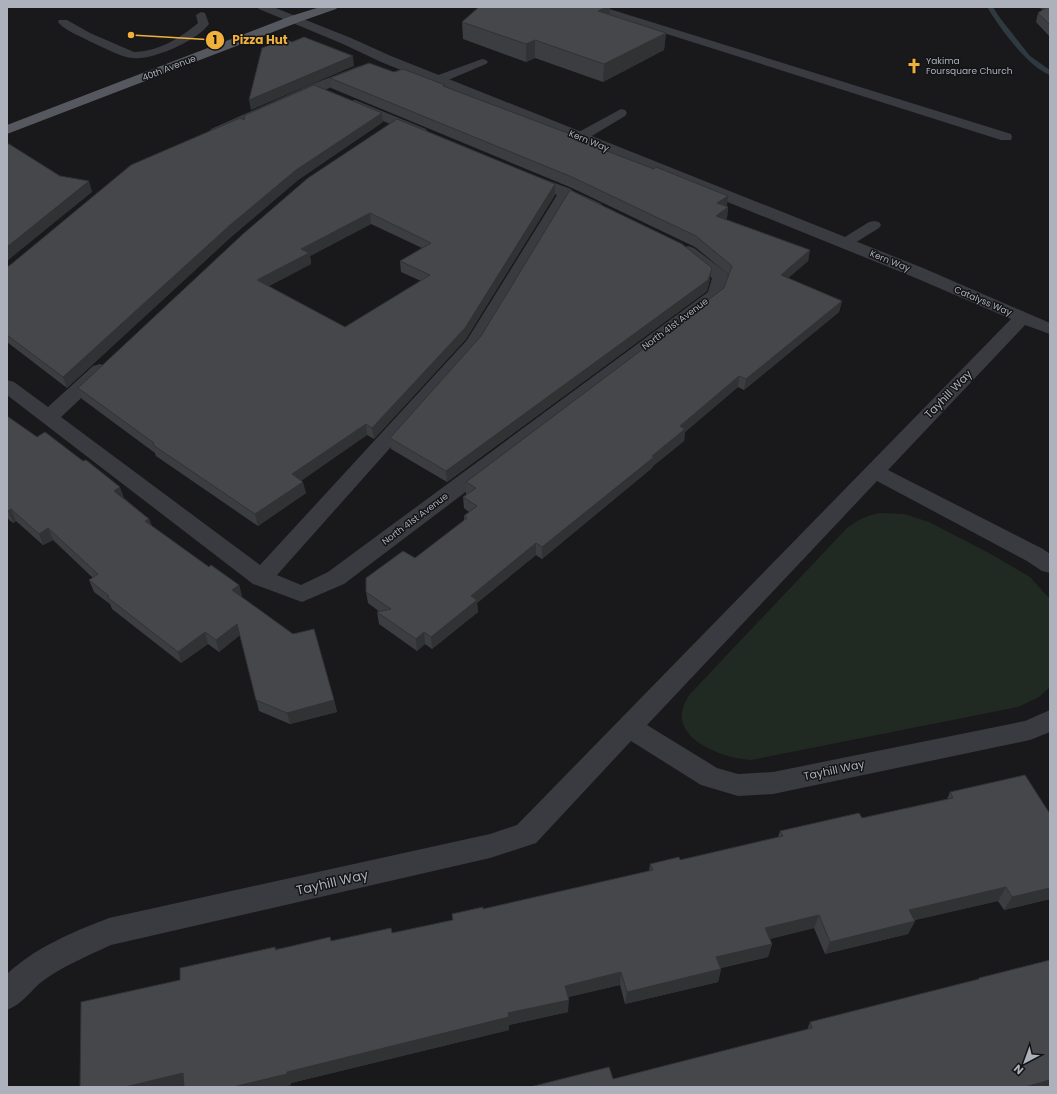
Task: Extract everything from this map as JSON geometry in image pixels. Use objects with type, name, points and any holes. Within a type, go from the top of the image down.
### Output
[{"type":"main road","name":"40th Avenue","points":[[7,130],[295,19],[332,7]]},
{"type":"street","name":"Kern Way","points":[[263,7],[295,19],[437,80],[917,272]]},
{"type":"street","points":[[207,136],[315,88],[386,59]]},
{"type":"street","points":[[315,88],[339,98],[390,126],[439,139]]},
{"type":"street","points":[[517,172],[566,192],[609,213]]},
{"type":"street","points":[[7,386],[261,578],[474,344],[566,192]]},
{"type":"street","name":"North 41st Avenue","points":[[261,578],[302,594],[336,578],[716,294],[722,277],[688,251],[674,244]]},
{"type":"street","name":"Catalyss Way","points":[[917,272],[1050,329]]},
{"type":"street","name":"Tayhill Way","points":[[7,995],[30,973],[69,948],[110,932],[490,846],[526,834],[1022,317]]},
{"type":"street","points":[[50,417],[112,358]]},
{"type":"street","points":[[874,471],[1035,555],[1050,565]]},
{"type":"street","name":"Tayhill Way","points":[[629,727],[710,777],[738,785],[773,783],[1030,730],[1050,720]]},
{"type":"lane","points":[[592,7],[1006,137]]},
{"type":"lane","points":[[63,22],[86,35],[122,51],[132,55],[140,55],[170,46],[190,36],[204,24],[201,15]]},
{"type":"lane","points":[[437,80],[482,62]]},
{"type":"lane","points":[[580,137],[621,113]]},
{"type":"lane","points":[[845,243],[874,225]]},
{"type":"shaded area","points":[[879,513],[904,514],[929,522],[989,553],[1030,577],[1050,599],[1050,687],[1039,697],[1018,707],[751,760],[723,754],[709,749],[697,741],[687,732],[682,720],[683,708],[691,693],[847,528],[870,515]]},
{"type":"building","points":[[479,7],[607,7],[598,11],[666,33],[604,64],[535,40],[526,44],[462,22]]},
{"type":"building","points":[[1047,7],[1050,7],[1050,25],[1038,13]]},
{"type":"building","points":[[304,37],[353,56],[249,100],[262,48],[285,39],[292,42]]},
{"type":"building","points":[[369,63],[394,72],[403,69],[445,85],[443,86],[594,143],[591,145],[654,169],[656,167],[728,196],[717,203],[728,207],[716,216],[810,250],[781,275],[842,301],[746,379],[739,376],[680,426],[685,429],[652,456],[654,457],[542,547],[536,543],[471,596],[477,600],[431,637],[424,632],[416,639],[377,612],[391,609],[366,592],[366,578],[403,551],[415,558],[467,518],[464,516],[477,506],[463,497],[476,488],[466,482],[724,288],[732,266],[696,236],[572,177],[330,78]]},
{"type":"building","points":[[314,85],[382,113],[296,170],[229,226],[63,377],[7,335],[7,266],[9,266],[131,165],[240,118],[244,120],[245,115]]},
{"type":"building","points":[[397,119],[555,184],[465,328],[372,428],[366,424],[292,474],[303,482],[255,514],[153,445],[154,443],[78,388],[243,234],[308,178]],"holes":[[[370,213],[431,243],[400,261],[430,275],[345,327],[257,280],[309,253],[301,249]]]},
{"type":"building","points":[[7,144],[60,176],[89,181],[7,247]]},
{"type":"building","points":[[570,190],[682,244],[712,268],[708,280],[446,471],[390,438],[481,336]]},
{"type":"building","points":[[7,416],[37,437],[45,432],[83,461],[86,460],[120,487],[114,491],[149,519],[145,521],[209,567],[211,565],[239,585],[232,590],[293,634],[314,629],[334,700],[287,713],[256,700],[237,624],[216,640],[205,632],[178,652],[107,597],[109,596],[89,580],[98,574],[48,528],[39,534],[11,509],[7,511]]},
{"type":"building","points":[[1025,775],[1050,814],[1050,888],[1012,897],[1006,887],[909,910],[915,921],[830,942],[819,915],[765,928],[772,944],[716,957],[721,969],[627,992],[621,972],[565,986],[569,1000],[508,1013],[509,1017],[287,1072],[287,1074],[233,1087],[184,1087],[183,1073],[125,1087],[80,1087],[81,1002],[180,980],[180,968],[275,947],[275,950],[330,937],[331,941],[391,928],[392,933],[453,920],[452,914],[483,907],[483,909],[653,870],[650,864],[679,857],[680,860],[783,836],[780,831],[859,813],[862,818],[953,798],[950,792]]},
{"type":"building","points":[[1050,960],[1050,1080],[1025,1087],[530,1087],[609,1067],[613,1079],[812,1028],[810,1022]]},
{"type":"waterway","points":[[990,7],[997,19],[1028,57],[1050,73]]},
{"type":"place","name":"Pizza Hut","points":[[131,35]]},
{"type":"place","name":"Yakima Foursquare Church","points":[[914,66]]}]
